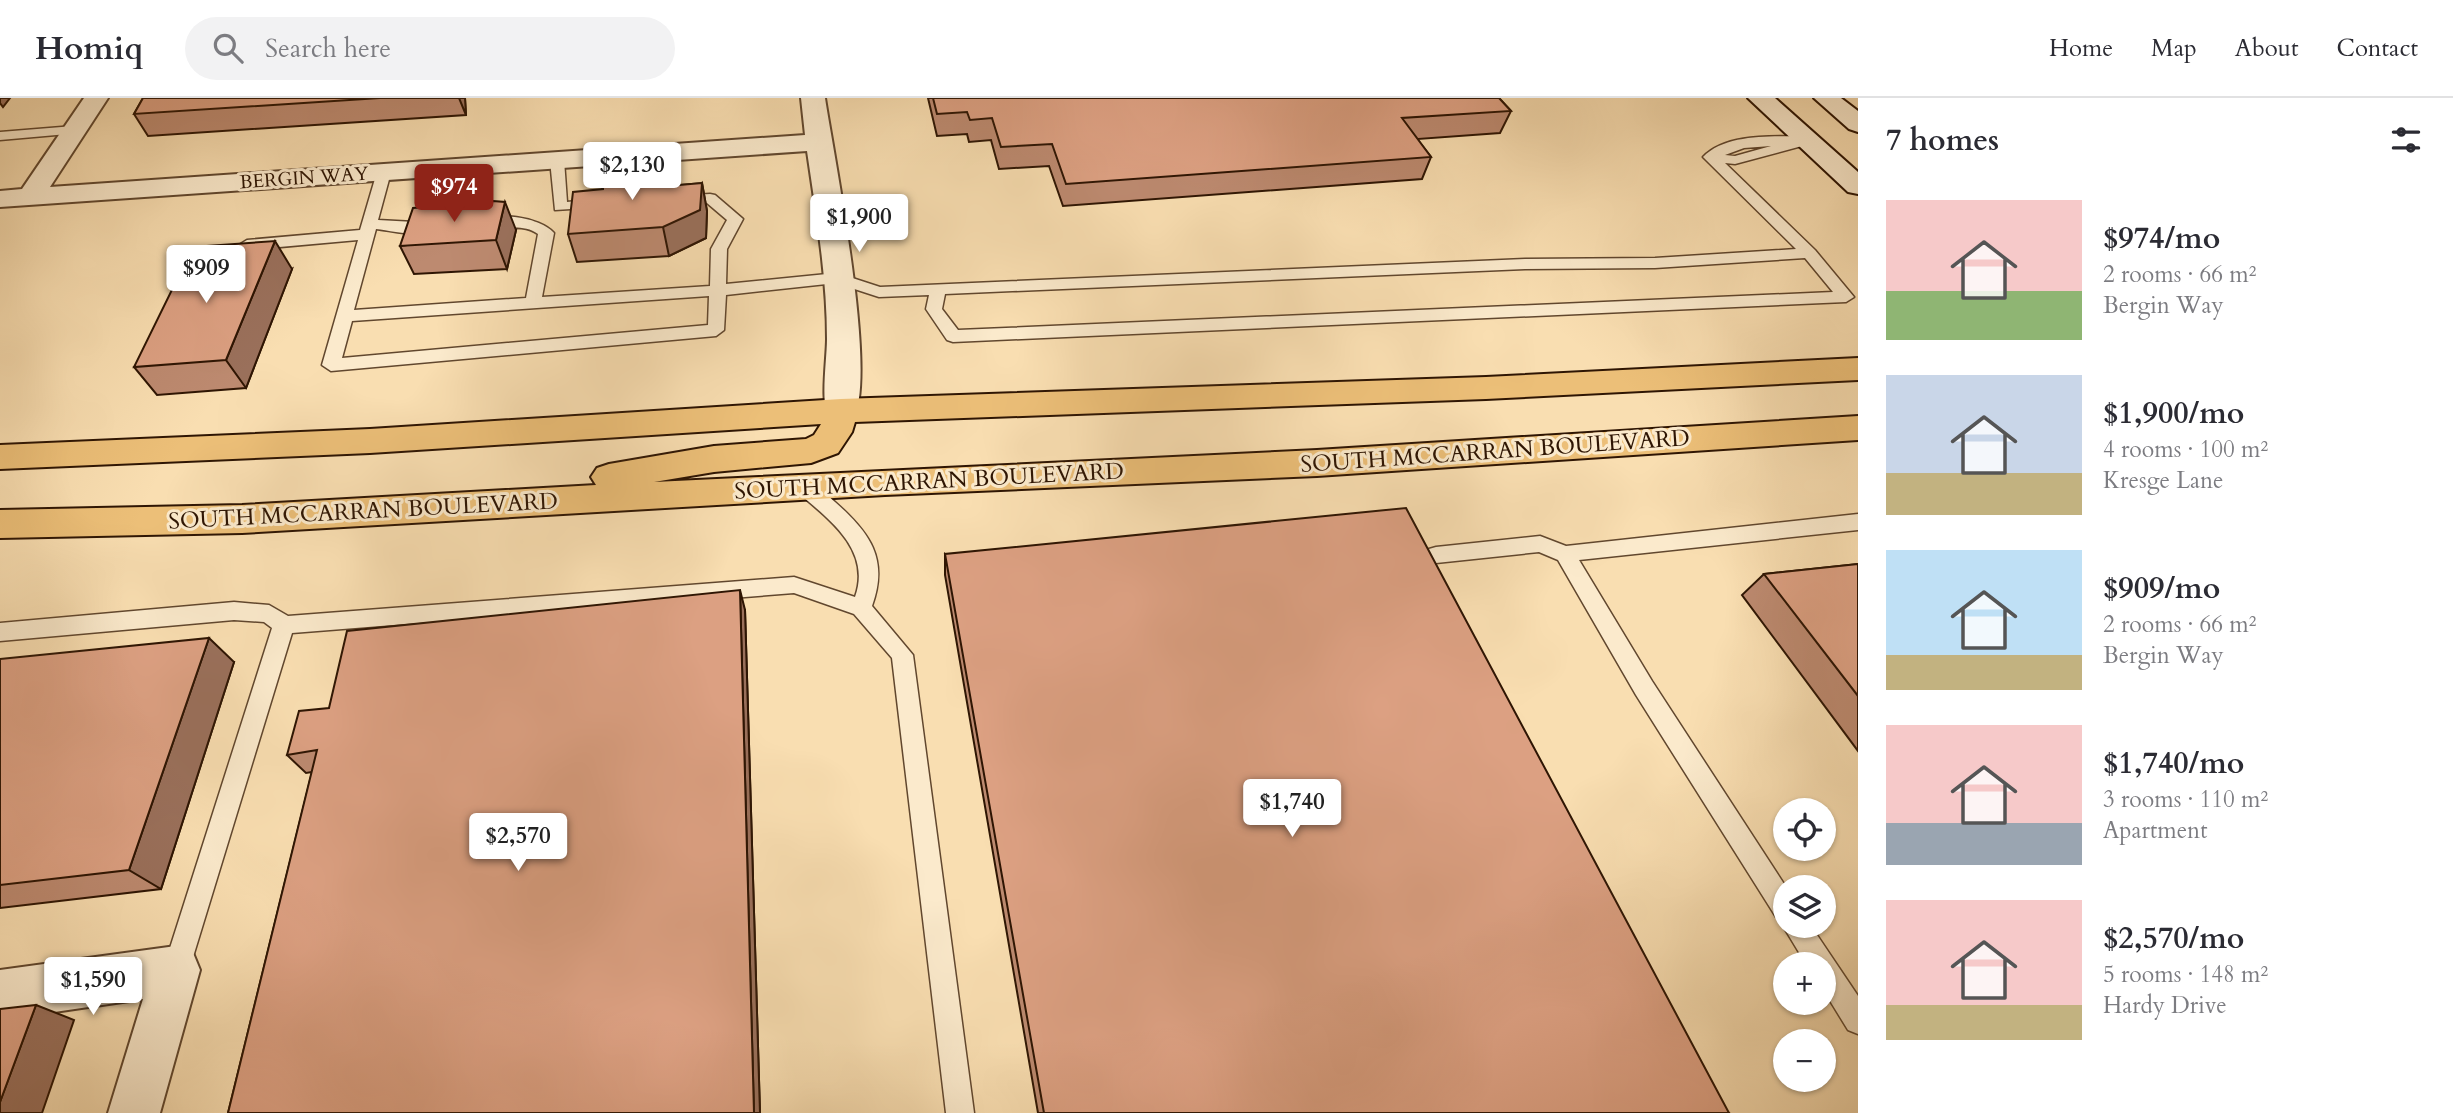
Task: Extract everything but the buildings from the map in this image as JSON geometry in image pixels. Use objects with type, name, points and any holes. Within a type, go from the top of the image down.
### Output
[{"type":"main road","points":[[0,457],[370,441],[841,411],[1486,388],[1848,368]]},
{"type":"main road","points":[[424,509],[714,459],[811,451],[827,444],[835,432],[841,411]]},
{"type":"main road","name":"SOUTH MCCARRAN BOULEVARD","points":[[0,524],[242,519],[804,487],[1330,462],[1858,428]]},
{"type":"main road","points":[[1773,433],[1858,447]]},
{"type":"street","points":[[30,197],[96,98]]},
{"type":"street","points":[[813,98],[845,346],[841,411]]},
{"type":"street","points":[[1760,98],[1858,186]]},
{"type":"street","points":[[1826,98],[1858,124]]},
{"type":"street","name":"BERGIN WAY","points":[[0,199],[818,142]]},
{"type":"street","points":[[0,995],[176,970],[134,1113]]},
{"type":"lane","points":[[0,136],[74,130]]},
{"type":"lane","points":[[938,289],[934,309],[953,336],[1846,297],[1809,253],[1710,158],[1721,150],[1744,144],[1808,141]]},
{"type":"lane","points":[[557,160],[559,207],[610,204]]},
{"type":"lane","points":[[384,172],[331,365],[716,330],[720,290],[719,249],[735,219],[710,198],[659,201]]},
{"type":"lane","points":[[234,246],[368,229],[416,229],[519,221],[537,224],[546,233],[533,303]]},
{"type":"lane","points":[[344,316],[720,290],[837,278],[878,292],[1525,264],[1655,263],[1809,253]]},
{"type":"lane","points":[[804,487],[840,518],[867,551],[870,579],[861,608]]},
{"type":"lane","points":[[1436,555],[1540,544],[1565,554],[1858,522]]},
{"type":"lane","points":[[1565,554],[1644,688],[1773,889]]},
{"type":"lane","points":[[0,632],[234,611],[269,614],[284,625],[794,585],[861,608],[902,655],[960,1113]]},
{"type":"lane","points":[[176,970],[284,625]]},
{"type":"lane","points":[[1836,987],[1858,1020]]}]
